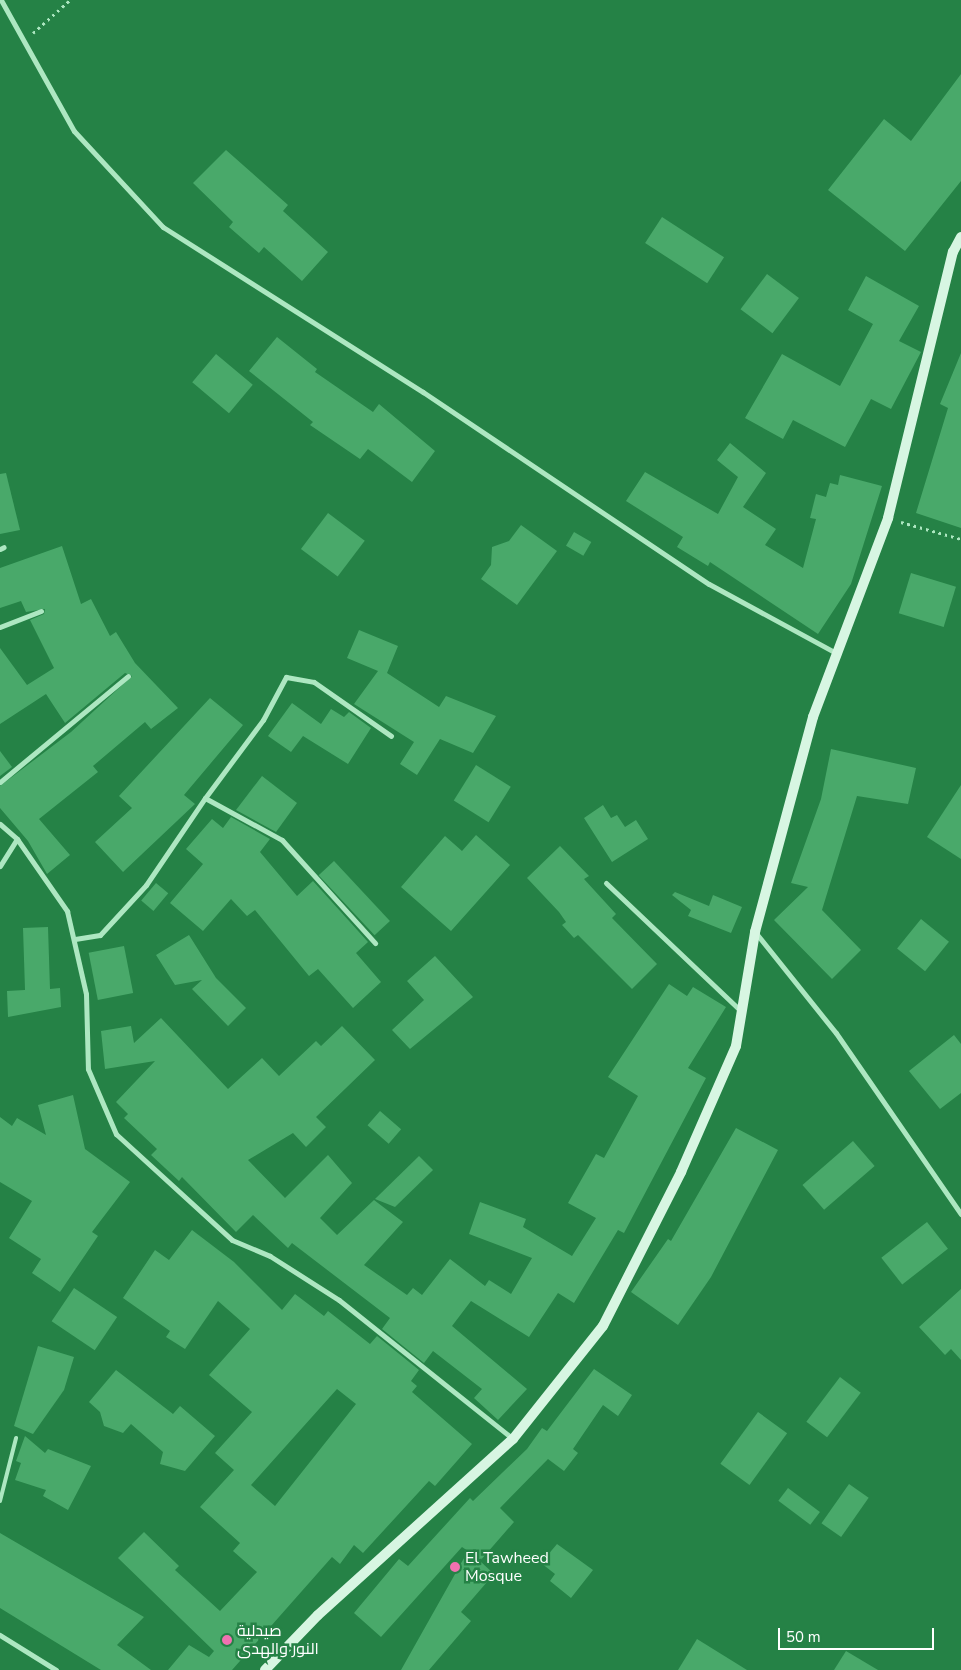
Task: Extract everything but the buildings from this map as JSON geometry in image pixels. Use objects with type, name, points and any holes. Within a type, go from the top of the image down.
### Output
[{"type":"street","points":[[1,0],[74,131],[163,227],[423,392],[709,584],[838,654]]},
{"type":"street","points":[[266,1670],[318,1615],[513,1439],[603,1326],[681,1172],[736,1046],[755,932],[813,717],[888,518],[953,252],[961,237]]},
{"type":"street","points":[[0,627],[41,611]]},
{"type":"street","points":[[0,782],[128,676]]},
{"type":"street","points":[[75,939],[100,935],[146,885],[205,798],[262,720],[286,677],[314,682],[391,736]]},
{"type":"street","points":[[205,798],[282,840],[374,943]]},
{"type":"street","points":[[0,824],[17,839],[67,911],[75,939],[86,994],[88,1069],[116,1134],[232,1240],[270,1256],[339,1300],[513,1439]]},
{"type":"street","points":[[0,866],[17,839]]},
{"type":"street","points":[[606,883],[743,1013]]},
{"type":"street","points":[[755,932],[836,1033],[961,1214]]},
{"type":"street","points":[[0,1635],[56,1670]]},
{"type":"lane","points":[[0,1501],[16,1438]]},
{"type":"path","points":[[24,41],[70,0]]},
{"type":"path","points":[[888,518],[961,539]]},
{"type":"place","name":"El Tawheed Mosque","points":[[455,1567]]},
{"type":"place","name":"صيدلية النور والهدى","points":[[227,1640]]}]
